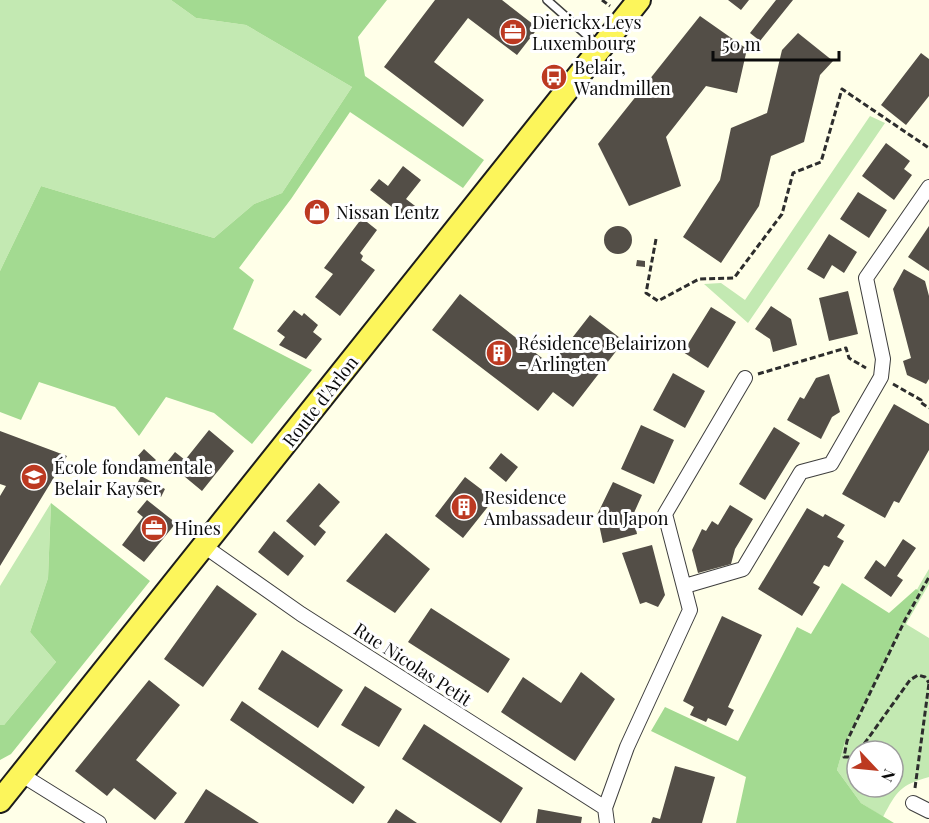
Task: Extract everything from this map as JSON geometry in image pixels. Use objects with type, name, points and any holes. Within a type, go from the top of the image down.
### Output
[{"type":"main road","name":"Route d'Arlon","points":[[0,801],[16,776],[204,546],[639,0]]},
{"type":"street","points":[[685,586],[743,569],[801,472],[831,464],[881,377],[883,359],[866,278],[929,187]]},
{"type":"street","points":[[607,823],[605,808],[627,747],[690,610],[665,514],[745,378]]},
{"type":"street","name":"Rue Nicolas Petit","points":[[204,546],[301,614],[605,808]]},
{"type":"street","points":[[16,776],[99,823]]},
{"type":"street","points":[[913,803],[929,811]]},
{"type":"lane","points":[[547,0],[601,48]]},
{"type":"path","points":[[602,0],[611,8]]},
{"type":"path","points":[[656,239],[646,293],[658,300],[699,279],[734,278],[782,214],[793,173],[820,162],[842,89],[929,148]]},
{"type":"path","points":[[745,378],[846,348],[849,358],[921,400],[920,402],[929,408]]},
{"type":"path","points":[[848,739],[904,620],[929,577]]},
{"type":"path","points":[[867,739],[910,680],[918,675],[925,677],[929,683],[913,803]]},
{"type":"green space","points":[[0,0],[171,0],[196,18],[246,25],[352,87],[282,193],[254,204],[214,238],[41,186],[0,271]]},
{"type":"green space","points":[[171,0],[387,0],[358,37],[365,76],[484,160],[463,188],[350,112],[291,199],[239,268],[254,280],[233,329],[312,370],[252,444],[214,413],[166,397],[139,436],[115,407],[39,382],[21,420],[0,412],[0,271],[41,186],[214,238],[254,204],[282,193],[352,87],[246,25],[196,18]]},
{"type":"green space","points":[[870,116],[885,123],[748,323],[704,284],[721,283],[745,300]]},
{"type":"green space","points":[[51,503],[48,578],[30,632],[56,662],[4,725],[0,725],[0,586]]},
{"type":"green space","points":[[51,503],[150,581],[11,754],[0,760],[0,725],[4,725],[56,662],[30,632],[48,578]]},
{"type":"green space","points":[[929,569],[929,584],[906,624],[929,638],[929,777],[905,786],[905,739],[847,739],[876,666]]},
{"type":"green space","points":[[842,583],[889,613],[916,589],[919,591],[845,739],[837,770],[845,781],[845,799],[858,799],[894,823],[736,823],[746,777],[651,731],[665,707],[738,741],[797,627],[811,634]]},
{"type":"green space","points":[[845,744],[845,781],[837,770]]},
{"type":"green space","points":[[858,799],[893,799],[883,817]]},
{"type":"building","points":[[435,0],[502,0],[538,28],[517,55],[468,18],[434,62],[484,100],[463,127],[384,67]]},
{"type":"building","points":[[728,0],[749,0],[741,10]]},
{"type":"building","points":[[776,0],[793,0],[760,41],[750,33]]},
{"type":"building","points":[[700,16],[747,49],[737,93],[706,86],[666,137],[681,186],[629,206],[598,144]]},
{"type":"building","points":[[798,33],[833,61],[820,75],[804,142],[771,156],[759,206],[721,263],[683,237],[720,180],[731,128],[767,113],[782,50]]},
{"type":"building","points":[[921,53],[929,59],[929,96],[906,125],[881,105]]},
{"type":"building","points":[[886,143],[910,161],[904,169],[912,175],[894,200],[862,176]]},
{"type":"building","points":[[403,166],[421,180],[406,199],[419,209],[410,221],[370,190],[379,179],[388,186]]},
{"type":"building","points":[[858,192],[887,210],[869,238],[840,219]]},
{"type":"building","points":[[362,218],[377,230],[360,253],[363,256],[361,260],[375,270],[340,316],[315,297],[333,274],[324,268]]},
{"type":"building","points":[[618,226],[628,230],[632,240],[628,250],[618,254],[608,250],[604,240],[608,230]]},
{"type":"building","points":[[929,226],[929,271],[908,257]]},
{"type":"building","points":[[829,234],[857,252],[844,273],[832,265],[824,279],[807,269]]},
{"type":"building","points":[[637,260],[645,261],[645,267],[636,266]]},
{"type":"building","points":[[904,269],[925,281],[929,296],[929,379],[926,384],[907,375],[903,361],[911,358],[893,289]]},
{"type":"building","points":[[848,291],[858,334],[829,341],[819,298]]},
{"type":"building","name":"Résidence Belairizon - Arlingten","points":[[460,294],[551,365],[590,315],[624,341],[573,407],[553,392],[538,411],[432,330]]},
{"type":"building","points":[[771,306],[791,319],[797,345],[773,352],[770,339],[755,329]]},
{"type":"building","points":[[711,307],[736,322],[708,368],[683,352]]},
{"type":"building","points":[[294,310],[302,316],[304,313],[318,325],[313,332],[322,339],[306,359],[279,345],[285,337],[277,331]]},
{"type":"building","points":[[673,373],[705,391],[685,428],[653,410]]},
{"type":"building","points":[[829,374],[840,412],[832,417],[821,439],[787,420],[800,397],[804,399],[816,378]]},
{"type":"building","points":[[894,404],[929,424],[929,450],[899,503],[894,501],[885,518],[842,494]]},
{"type":"building","points":[[641,425],[674,440],[654,484],[621,469]]},
{"type":"building","points":[[774,427],[800,443],[765,500],[739,484]]},
{"type":"building","points":[[209,430],[234,451],[202,491],[167,462],[175,452],[185,460]]},
{"type":"building","points":[[0,431],[67,456],[0,566],[0,496],[6,486],[0,484]]},
{"type":"building","points":[[144,449],[156,460],[141,476],[129,466]]},
{"type":"building","points":[[501,453],[518,467],[506,482],[489,468]]},
{"type":"building","points":[[141,476],[165,489],[161,497],[137,484]]},
{"type":"building","name":"Residence Ambassadeur du Japon","points":[[465,477],[494,499],[463,538],[435,516]]},
{"type":"building","points":[[613,482],[642,495],[633,515],[637,534],[603,543],[597,515]]},
{"type":"building","points":[[319,483],[340,502],[319,526],[326,532],[315,546],[286,521]]},
{"type":"building","name":"Hines","points":[[147,500],[176,523],[144,562],[122,545],[143,517],[137,512]]},
{"type":"building","points":[[730,505],[753,519],[735,549],[731,564],[698,573],[692,550],[702,529],[706,531],[712,521],[718,525]]},
{"type":"building","points":[[807,508],[823,517],[825,514],[845,525],[837,537],[844,541],[829,567],[824,565],[813,583],[820,587],[802,616],[758,589]]},
{"type":"building","points":[[274,531],[304,556],[288,576],[258,552]]},
{"type":"building","points":[[386,533],[430,569],[395,613],[346,581]]},
{"type":"building","points":[[903,539],[916,548],[897,576],[903,580],[891,597],[864,578],[876,560],[885,567]]},
{"type":"building","points":[[652,545],[665,595],[658,607],[646,602],[640,604],[622,553]]},
{"type":"building","points":[[217,585],[257,614],[203,687],[164,659]]},
{"type":"building","points":[[431,608],[510,659],[488,693],[408,642]]},
{"type":"building","points":[[722,616],[762,635],[728,707],[734,710],[726,726],[708,718],[706,722],[690,715],[694,707],[683,701]]},
{"type":"building","points":[[282,650],[343,690],[318,728],[258,689]]},
{"type":"building","points":[[581,672],[615,699],[575,761],[501,712],[523,677],[561,703]]},
{"type":"building","points":[[149,680],[180,705],[136,760],[177,793],[155,820],[114,788],[107,796],[75,771]]},
{"type":"building","points":[[365,686],[402,709],[379,747],[341,725]]},
{"type":"building","points":[[242,701],[365,787],[353,804],[230,720]]},
{"type":"building","points":[[424,724],[523,788],[501,823],[402,759]]},
{"type":"building","points":[[675,766],[715,777],[702,823],[651,823],[653,817],[660,819]]},
{"type":"building","points":[[206,789],[259,823],[184,823]]},
{"type":"building","points":[[396,809],[417,823],[387,823]]},
{"type":"building","points":[[538,809],[582,817],[581,823],[536,823]]},
{"type":"place","name":"Dierickx Leys Luxembourg","points":[[513,32]]},
{"type":"place","name":"Belair, Wandmillen","points":[[554,77]]},
{"type":"place","name":"Nissan Lentz","points":[[317,212]]},
{"type":"place","name":"Résidence Belairizon - Arlingten","points":[[499,353]]},
{"type":"place","name":"École fondamentale Belair Kayser","points":[[34,477]]},
{"type":"place","name":"Residence Ambassadeur du Japon","points":[[464,507]]},
{"type":"place","name":"Hines","points":[[154,528]]}]
